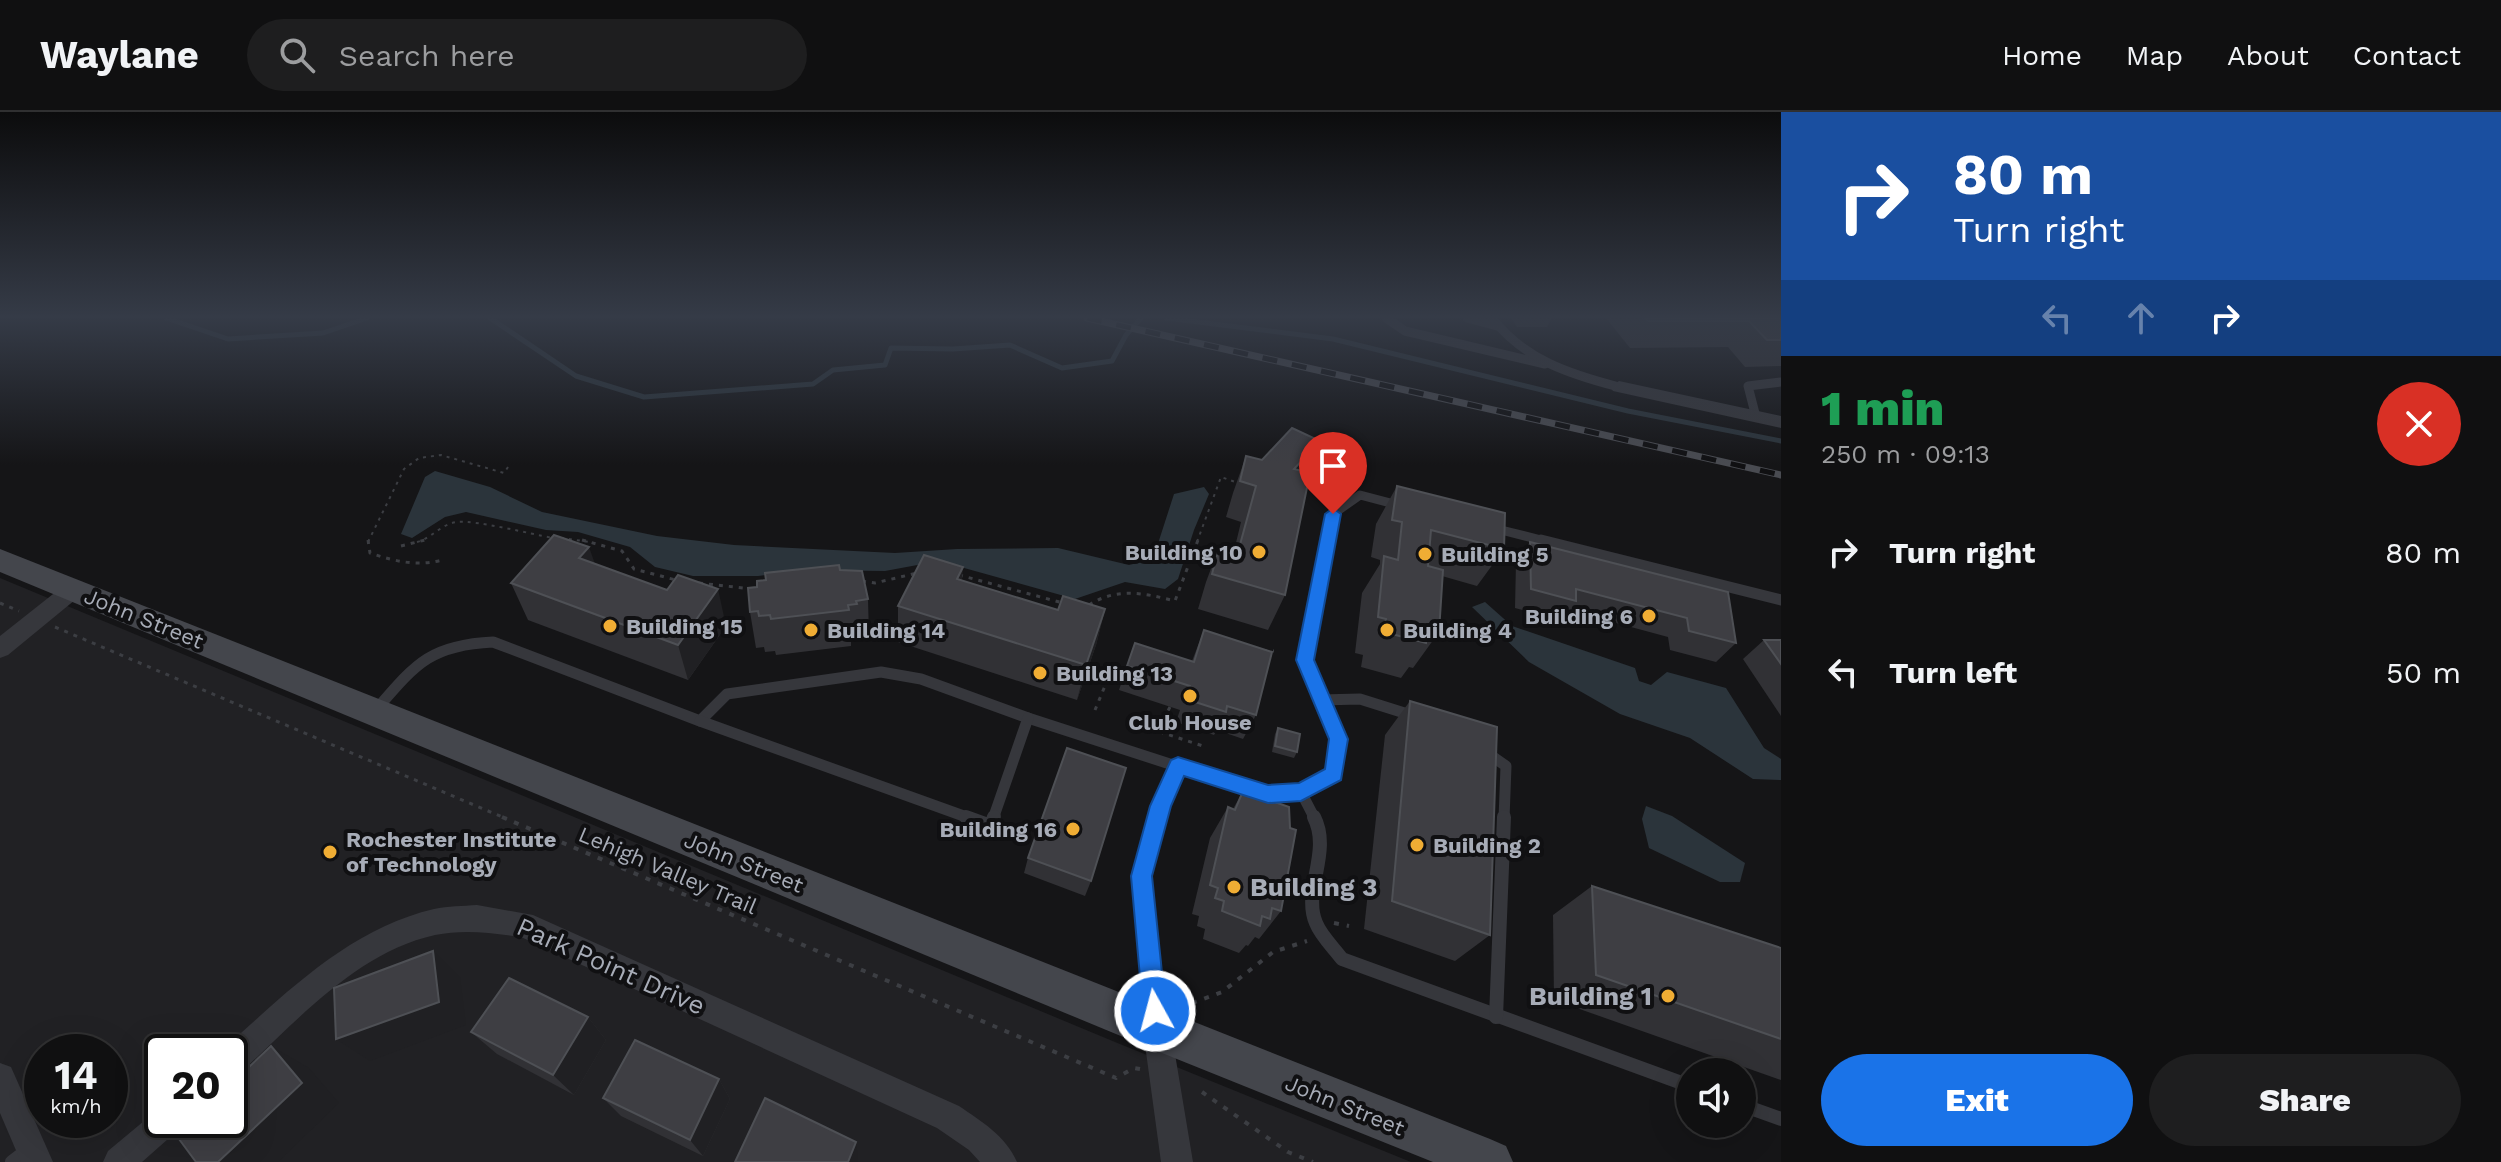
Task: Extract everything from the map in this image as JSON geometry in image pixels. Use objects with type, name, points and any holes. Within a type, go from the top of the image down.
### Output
[{"type":"street","points":[[1619,387],[1781,422]]},
{"type":"street","name":"John Street","points":[[0,560],[374,711],[1150,1050],[1490,1162]]},
{"type":"street","points":[[0,649],[74,589]]},
{"type":"street","name":"Park Point Drive","points":[[248,1047],[338,968],[373,944],[414,926],[452,917],[491,916],[523,924],[948,1117],[980,1139],[1001,1162]]},
{"type":"street","points":[[1150,1050],[1177,1162]]},
{"type":"street","points":[[0,1078],[26,1158]]},
{"type":"street","points":[[129,1159],[149,1138]]},
{"type":"lane","points":[[1555,367],[1619,387]]},
{"type":"lane","points":[[1756,417],[1748,386],[1781,382]]},
{"type":"lane","points":[[700,721],[727,694],[881,672],[921,679],[1028,718],[1178,759],[1253,791],[1278,794],[1301,792],[1334,774],[1339,739],[1305,660],[1333,514],[1360,495],[1420,510]]},
{"type":"lane","points":[[1480,525],[1781,600]]},
{"type":"lane","points":[[374,711],[411,671],[444,649],[458,644],[493,642],[991,826],[1028,718]]},
{"type":"lane","points":[[1320,700],[1360,699],[1426,720]]},
{"type":"lane","points":[[1475,744],[1506,766],[1496,1017]]},
{"type":"lane","points":[[1150,1050],[1142,876],[1160,806],[1178,759]]},
{"type":"lane","points":[[1301,792],[1320,829],[1313,902],[1315,922],[1342,959],[1676,1081]]},
{"type":"lane","points":[[1756,1110],[1781,1119]]},
{"type":"path","points":[[442,560],[434,563],[393,562],[370,553],[368,539],[404,469],[419,458],[441,455],[504,473],[508,467]]},
{"type":"path","points":[[1301,466],[1313,472],[1301,484],[1319,491]]},
{"type":"path","points":[[1083,609],[1102,594],[1136,591],[1175,601],[1221,477],[1250,487]]},
{"type":"path","points":[[401,546],[425,540],[442,527],[458,522],[489,525],[541,538],[575,538],[622,551],[634,569],[682,581]]},
{"type":"path","points":[[861,580],[875,583],[921,572]]},
{"type":"path","points":[[948,572],[1069,605]]},
{"type":"path","points":[[696,583],[761,590]]},
{"type":"path","points":[[0,603],[25,614]]},
{"type":"path","name":"Lehigh Valley Trail","points":[[48,624],[1116,1078],[1126,1075],[1150,1050]]},
{"type":"path","points":[[1261,660],[1263,649],[1274,651]]},
{"type":"path","points":[[1095,710],[1114,664]]},
{"type":"path","points":[[1170,707],[1157,731],[1206,747]]},
{"type":"path","points":[[1178,759],[1182,739]]},
{"type":"path","points":[[1331,922],[1349,926]]},
{"type":"path","points":[[1192,1003],[1222,992],[1273,952],[1307,941]]},
{"type":"path","points":[[1202,1092],[1288,1152],[1313,1162]]},
{"type":"shaded area","points":[[435,471],[490,487],[542,512],[657,536],[734,545],[895,553],[1058,548],[1129,565],[1153,559],[1174,494],[1204,487],[1209,494],[1178,579],[1165,589],[1125,582],[1075,599],[939,561],[885,571],[804,570],[758,576],[693,576],[655,567],[630,547],[578,532],[546,530],[466,512],[445,517],[412,538],[401,534],[425,477]]},
{"type":"shaded area","name":"Rochester Institute of Technology","points":[[0,578],[1115,1042],[1411,1162],[0,1162]]},
{"type":"shaded area","points":[[1485,602],[1512,626],[1635,668],[1639,681],[1651,685],[1667,672],[1726,688],[1764,748],[1781,759],[1781,780],[1753,779],[1690,738],[1620,714],[1529,662],[1472,607]]},
{"type":"shaded area","points":[[1646,806],[1672,816],[1745,863],[1740,882],[1720,882],[1649,848],[1642,819]]},
{"type":"building","points":[[1292,428],[1320,441],[1294,469],[1310,473],[1285,595],[1212,574],[1219,547],[1238,552],[1256,486],[1240,481],[1246,456],[1262,460]]},
{"type":"building","points":[[1397,486],[1505,513],[1504,549],[1431,530],[1428,566],[1443,570],[1439,632],[1427,629],[1426,643],[1384,632],[1386,619],[1378,617],[1384,556],[1398,560],[1402,522],[1392,520]]},
{"type":"building","points":[[554,535],[589,547],[579,558],[667,590],[678,575],[718,589],[678,645],[511,583]]},
{"type":"building","points":[[1530,542],[1728,592],[1736,643],[1689,631],[1687,618],[1576,589],[1576,601],[1531,589]]},
{"type":"building","points":[[924,555],[963,567],[957,579],[1058,610],[1063,596],[1105,609],[1086,665],[898,606]]},
{"type":"building","points":[[839,565],[840,570],[862,571],[868,599],[848,605],[849,610],[771,619],[770,615],[759,616],[758,611],[750,612],[748,588],[757,587],[757,581],[766,580],[765,573]]},
{"type":"building","points":[[1204,630],[1272,652],[1256,715],[1227,706],[1226,712],[1186,699],[1190,686],[1127,666],[1135,643],[1194,662]]},
{"type":"building","points":[[1764,640],[1781,640],[1781,664]]},
{"type":"building","points":[[1410,701],[1497,727],[1490,935],[1392,901]]},
{"type":"building","points":[[1278,728],[1300,734],[1297,752],[1275,746]]},
{"type":"building","name":"Building 16","points":[[1067,748],[1126,768],[1091,881],[1028,858]]},
{"type":"building","points":[[1243,791],[1289,807],[1290,828],[1296,830],[1281,911],[1272,908],[1270,919],[1262,916],[1260,926],[1222,911],[1224,901],[1215,898],[1218,888],[1210,885],[1228,807],[1235,810]]},
{"type":"building","points":[[1592,886],[1781,948],[1781,1039],[1596,975]]},
{"type":"building","points":[[433,951],[439,1002],[336,1039],[334,988]]},
{"type":"building","points":[[509,978],[588,1017],[553,1075],[471,1032]]},
{"type":"building","points":[[635,1040],[719,1079],[690,1140],[603,1098]]},
{"type":"building","points":[[271,1046],[302,1083],[248,1134],[248,1068]]},
{"type":"building","points":[[765,1098],[856,1142],[848,1162],[735,1162]]},
{"type":"building","points":[[178,1138],[244,1138],[218,1162],[196,1162]]},
{"type":"waterway","points":[[563,367],[576,376],[644,397],[813,384],[833,370],[864,367]]},
{"type":"waterway","points":[[1060,367],[1069,367]]},
{"type":"waterway","points":[[1448,367],[1628,411],[1781,441]]},
{"type":"railway","points":[[1304,367],[1781,475]]},
{"type":"place","name":"Building 10","points":[[1259,552]]},
{"type":"place","name":"Building 5","points":[[1425,554]]},
{"type":"place","name":"Building 6","points":[[1649,616]]},
{"type":"place","name":"Building 15","points":[[610,626]]},
{"type":"place","name":"Building 14","points":[[811,630]]},
{"type":"place","name":"Building 4","points":[[1387,630]]},
{"type":"place","name":"Building 13","points":[[1040,673]]},
{"type":"place","name":"Club House","points":[[1190,696]]},
{"type":"place","name":"Building 16","points":[[1073,829]]},
{"type":"place","name":"Building 2","points":[[1417,845]]},
{"type":"place","name":"Rochester Institute of Technology","points":[[330,852]]},
{"type":"place","name":"Building 3","points":[[1234,887]]},
{"type":"place","name":"Building 1","points":[[1668,996]]},
{"type":"route","points":[[1155,1011],[1142,876],[1160,806],[1178,766],[1268,794],[1301,792],[1334,774],[1339,739],[1305,660],[1333,514]]}]
